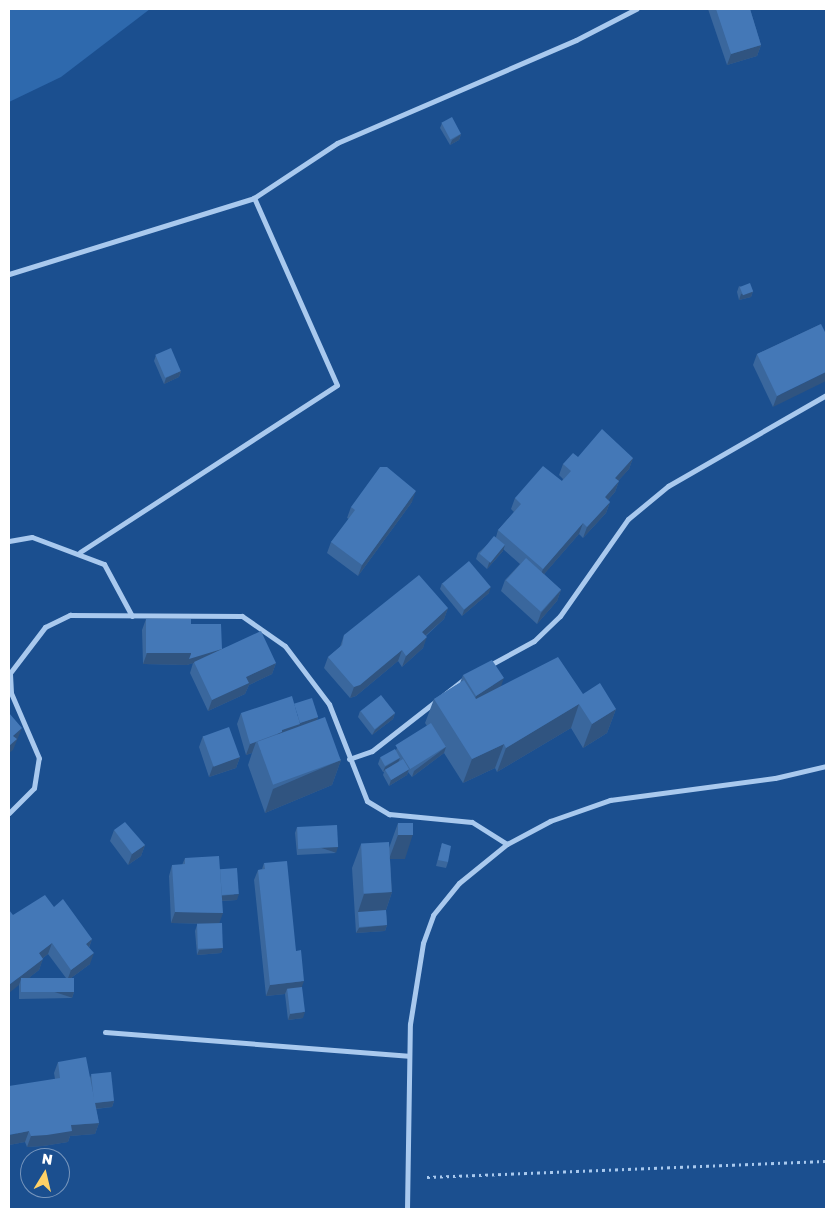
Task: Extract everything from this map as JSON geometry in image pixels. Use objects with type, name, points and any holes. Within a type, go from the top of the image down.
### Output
[{"type":"street","points":[[9,274],[254,198],[337,143],[576,40],[636,9]]},
{"type":"street","points":[[80,552],[337,385],[254,198]]},
{"type":"street","points":[[478,671],[534,641],[560,616],[628,519],[668,486],[826,396]]},
{"type":"street","points":[[9,541],[32,537],[80,552],[104,564],[132,616]]},
{"type":"street","points":[[9,812],[34,788],[39,758],[11,693],[10,673],[45,627],[70,615],[242,616],[285,646],[329,704],[367,801],[389,814],[472,822],[507,844]]},
{"type":"street","points":[[349,759],[372,752],[470,675]]},
{"type":"street","points":[[407,1209],[408,1056],[423,943],[433,915],[459,883],[507,844],[550,821],[610,800],[775,778],[826,766]]},
{"type":"street","points":[[105,1032],[408,1056]]},
{"type":"path","points":[[408,1178],[826,1160]]},
{"type":"shaded area","points":[[9,9],[150,9],[61,77],[9,102]]},
{"type":"building","points":[[716,9],[750,9],[761,45],[731,54]]},
{"type":"building","points":[[452,117],[461,134],[450,139],[441,123]]},
{"type":"building","points":[[750,283],[753,291],[743,295],[740,287]]},
{"type":"building","points":[[821,324],[826,334],[826,372],[777,396],[757,354]]},
{"type":"building","points":[[171,348],[181,371],[165,378],[155,355]]},
{"type":"building","points":[[602,429],[633,458],[615,478],[619,481],[605,497],[610,502],[587,527],[583,523],[543,569],[498,530],[521,504],[515,498],[543,466],[562,481],[571,471],[563,464],[573,453],[578,457]]},
{"type":"building","points":[[380,467],[387,467],[416,491],[362,565],[331,542],[355,510],[351,507]]},
{"type":"building","points":[[494,536],[505,545],[490,563],[480,554]]},
{"type":"building","points":[[526,558],[561,589],[541,612],[506,580]]},
{"type":"building","points":[[469,561],[491,587],[464,610],[442,583]]},
{"type":"building","points":[[419,575],[448,608],[422,632],[427,637],[406,656],[402,650],[360,685],[354,687],[328,657],[342,645],[344,635]]},
{"type":"building","points":[[146,619],[191,619],[191,653],[146,653]]},
{"type":"building","points":[[191,624],[221,624],[222,649],[189,659],[191,654]]},
{"type":"building","points":[[261,631],[276,663],[246,677],[249,683],[212,700],[194,662]]},
{"type":"building","points":[[558,657],[583,694],[600,683],[616,709],[592,724],[579,704],[506,748],[504,744],[472,759],[434,699],[464,680],[476,699]]},
{"type":"building","points":[[492,660],[504,678],[476,696],[463,675]]},
{"type":"building","points":[[381,695],[395,713],[375,729],[361,711]]},
{"type":"building","points":[[292,696],[300,724],[250,744],[241,713]]},
{"type":"building","points":[[312,698],[318,717],[300,723],[294,704]]},
{"type":"building","points":[[9,713],[22,728],[13,736],[17,739],[9,746]]},
{"type":"building","points":[[325,717],[341,760],[273,785],[257,742]]},
{"type":"building","points":[[431,723],[446,747],[410,769],[395,745]]},
{"type":"building","points":[[229,727],[240,757],[214,767],[203,737]]},
{"type":"building","points":[[395,749],[400,758],[385,766],[380,757]]},
{"type":"building","points":[[403,759],[409,769],[391,780],[385,770]]},
{"type":"building","points":[[125,822],[145,845],[132,854],[114,830]]},
{"type":"building","points":[[398,823],[413,823],[413,835],[398,835]]},
{"type":"building","points":[[337,825],[338,847],[298,849],[297,827]]},
{"type":"building","points":[[389,842],[392,892],[364,893],[361,843]]},
{"type":"building","points":[[442,843],[451,846],[448,862],[438,860]]},
{"type":"building","points":[[219,856],[223,913],[175,912],[172,865],[185,864],[185,858]]},
{"type":"building","points":[[287,861],[296,951],[301,950],[304,981],[270,985],[258,870],[265,869],[264,863]]},
{"type":"building","points":[[237,868],[239,894],[222,895],[220,869]]},
{"type":"building","points":[[45,895],[54,907],[63,899],[92,939],[86,944],[94,953],[71,970],[52,943],[39,953],[43,959],[9,985],[9,910],[13,915]]},
{"type":"building","points":[[386,910],[387,925],[359,927],[358,912]]},
{"type":"building","points":[[222,923],[223,948],[198,949],[197,924]]},
{"type":"building","points":[[21,978],[74,978],[74,992],[21,992]]},
{"type":"building","points":[[302,987],[305,1012],[290,1014],[287,989]]},
{"type":"building","points":[[86,1057],[99,1123],[71,1125],[72,1131],[47,1135],[31,1136],[29,1131],[9,1135],[9,1086],[60,1078],[58,1062]]},
{"type":"building","points":[[111,1072],[114,1101],[94,1103],[91,1074]]}]
